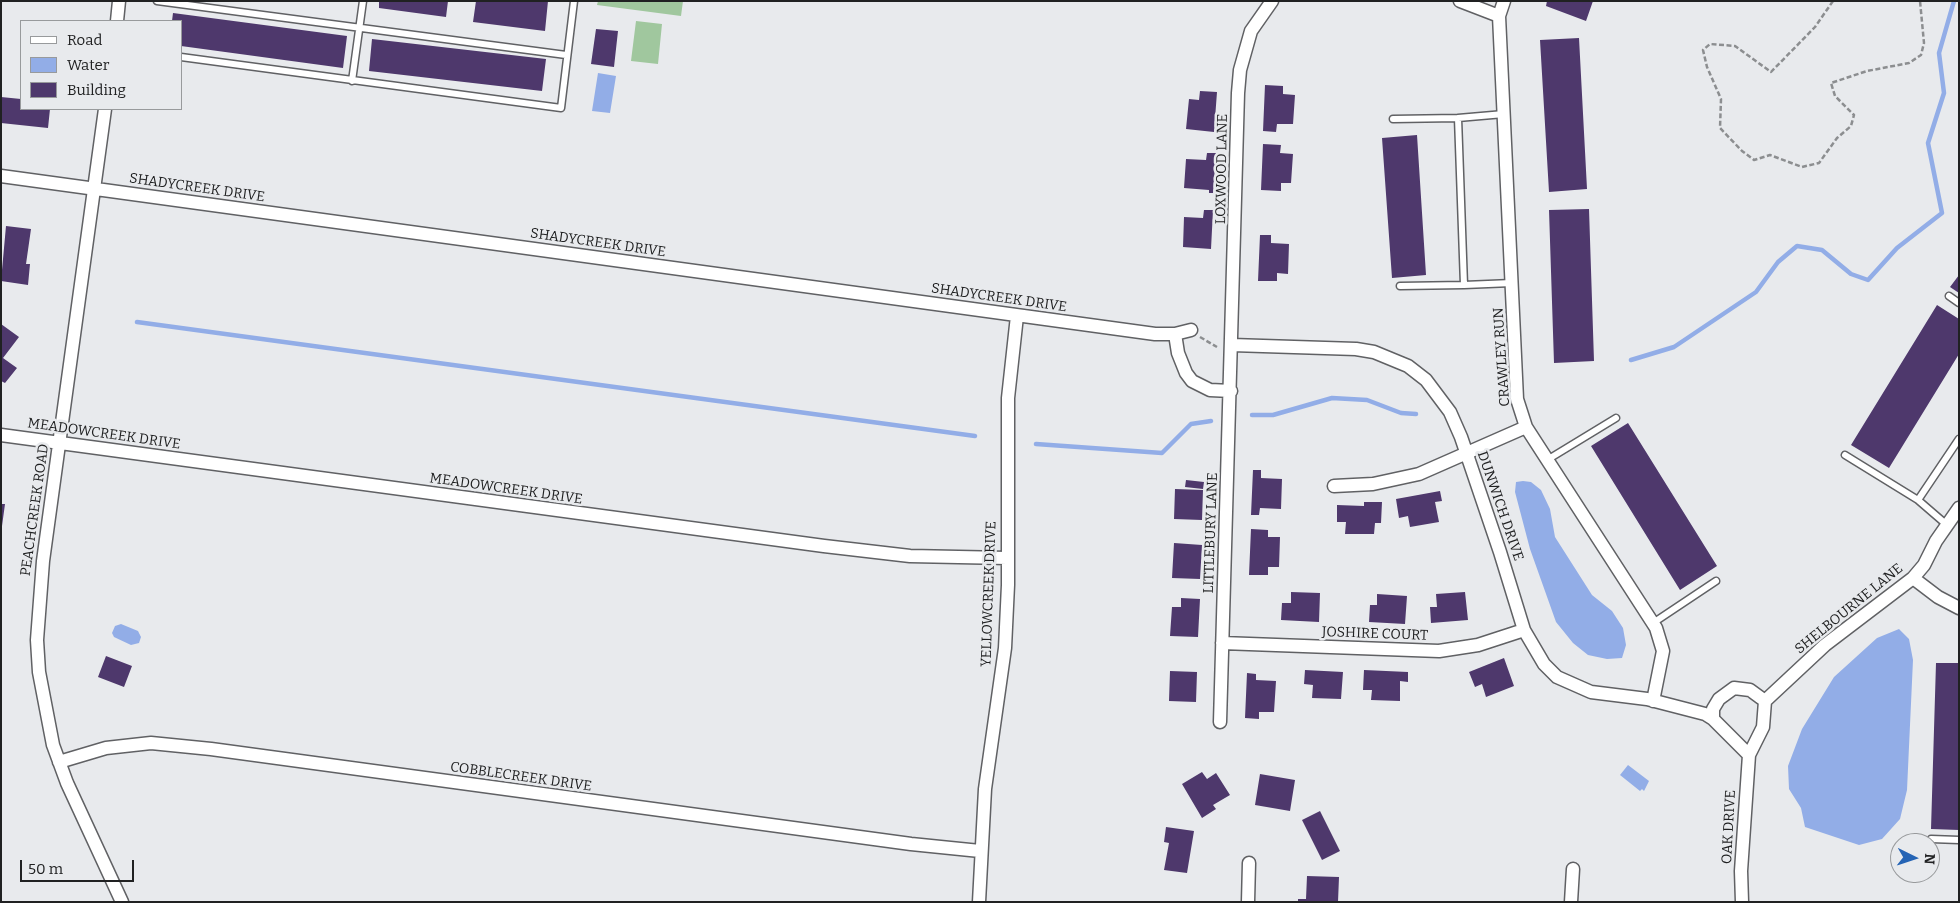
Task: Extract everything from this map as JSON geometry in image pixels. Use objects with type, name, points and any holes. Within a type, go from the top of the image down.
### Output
[{"type":"street","points":[[117,20],[119,1]]},
{"type":"street","name":"LOXWOOD LANE","points":[[1232,345],[1240,70],[1251,31],[1272,1]]},
{"type":"street","points":[[1460,1],[1500,16]]},
{"type":"street","name":"CRAWLEY RUN","points":[[1504,1],[1500,16],[1517,400],[1526,427],[1653,623],[1661,639],[1663,651],[1653,701]]},
{"type":"street","name":"PEACHCREEK ROAD","points":[[105,110],[92,188],[39,598],[37,640],[39,672],[45,712],[59,762],[122,902]]},
{"type":"street","name":"SHADYCREEK DRIVE","points":[[1,176],[1156,334],[1175,334],[1191,330]]},
{"type":"street","name":"YELLOWCREEK DRIVE","points":[[979,902],[980,851],[985,789],[1005,648],[1008,398],[1017,316]]},
{"type":"street","points":[[1175,334],[1178,352],[1186,373],[1192,381],[1210,390],[1231,391]]},
{"type":"street","name":"LITTLEBURY LANE","points":[[1220,722],[1232,345]]},
{"type":"street","name":"DUNWICH DRIVE","points":[[1232,345],[1356,349],[1392,358],[1408,366],[1426,380],[1450,412],[1466,452],[1500,552],[1524,630],[1533,649],[1557,678],[1591,692],[1653,701],[1705,714],[1713,719]]},
{"type":"street","points":[[1334,486],[1372,484],[1397,480],[1444,465],[1466,452],[1526,427]]},
{"type":"street","name":"MEADOWCREEK DRIVE","points":[[1,435],[824,546],[910,556],[1007,558]]},
{"type":"street","name":"SHELBOURNE LANE","points":[[1766,701],[1825,645],[1913,578],[1924,565],[1959,508]]},
{"type":"street","points":[[1913,578],[1938,597],[1959,608]]},
{"type":"street","name":"JOSHIRE COURT","points":[[1222,643],[1439,651],[1469,647],[1524,630]]},
{"type":"street","points":[[1749,755],[1713,719],[1713,710],[1719,698],[1734,688],[1750,690],[1766,701]]},
{"type":"street","name":"OAK DRIVE","points":[[1742,902],[1741,871],[1749,755],[1763,727],[1766,701]]},
{"type":"street","name":"COBBLECREEK DRIVE","points":[[59,762],[106,748],[151,743],[211,749],[901,843],[980,851]]},
{"type":"street","points":[[1248,863],[1248,902]]},
{"type":"street","points":[[1572,902],[1573,869]]},
{"type":"lane","points":[[157,1],[566,55]]},
{"type":"lane","points":[[352,81],[363,1]]},
{"type":"lane","points":[[182,57],[561,108],[574,1]]},
{"type":"lane","points":[[1394,119],[1458,118],[1504,114]]},
{"type":"lane","points":[[1458,118],[1464,285]]},
{"type":"lane","points":[[1400,286],[1512,284]]},
{"type":"lane","points":[[1949,296],[1959,303]]},
{"type":"lane","points":[[1548,460],[1616,418]]},
{"type":"lane","points":[[1918,500],[1959,439]]},
{"type":"lane","points":[[1845,455],[1918,500],[1947,525]]},
{"type":"lane","points":[[1653,623],[1716,581]]},
{"type":"lane","points":[[1940,839],[1959,840]]},
{"type":"path","points":[[1833,1],[1815,27],[1771,72],[1735,46],[1710,44],[1703,50],[1706,67],[1721,99],[1720,128],[1742,152],[1754,160],[1770,155],[1802,167],[1818,163],[1837,138],[1851,126],[1854,115],[1835,96],[1831,83],[1867,71],[1909,63],[1921,55],[1924,43],[1920,1]]},
{"type":"path","points":[[1191,330],[1214,347],[1232,345]]},
{"type":"green space","points":[[598,1],[683,1],[681,16],[597,5]]},
{"type":"green space","points":[[636,21],[662,24],[658,64],[631,61]]},
{"type":"water","points":[[598,73],[616,76],[610,113],[592,111]]},
{"type":"water","points":[[1516,482],[1531,482],[1541,490],[1550,509],[1555,537],[1592,595],[1612,611],[1623,628],[1626,645],[1622,658],[1607,659],[1588,655],[1573,643],[1556,622],[1530,549],[1515,492]]},
{"type":"water","points":[[121,624],[138,631],[141,637],[139,643],[131,645],[114,637],[112,633],[115,626]]},
{"type":"water","points":[[1899,629],[1909,639],[1913,660],[1907,790],[1900,819],[1882,839],[1859,845],[1805,827],[1801,808],[1789,789],[1788,766],[1802,729],[1834,677],[1877,638]]},
{"type":"water","points":[[1628,765],[1649,781],[1644,791],[1642,789],[1640,791],[1620,775]]},
{"type":"building","points":[[379,1],[448,1],[446,17],[379,8]]},
{"type":"building","points":[[476,1],[548,1],[545,31],[473,22]]},
{"type":"building","points":[[1547,1],[1593,1],[1586,21],[1546,6]]},
{"type":"building","points":[[173,13],[347,36],[343,68],[182,46],[182,20],[172,20]]},
{"type":"building","points":[[596,29],[618,31],[614,67],[591,64]]},
{"type":"building","points":[[1579,38],[1587,189],[1549,192],[1540,40]]},
{"type":"building","points":[[372,39],[546,59],[542,91],[369,71]]},
{"type":"building","points":[[1265,85],[1283,86],[1283,94],[1295,95],[1293,124],[1277,124],[1276,132],[1263,131]]},
{"type":"building","points":[[1200,91],[1217,92],[1214,132],[1186,129],[1189,99],[1199,100]]},
{"type":"building","points":[[1,97],[20,99],[20,110],[50,110],[48,128],[1,123]]},
{"type":"building","points":[[1417,135],[1426,275],[1392,278],[1382,138]]},
{"type":"building","points":[[1263,144],[1281,145],[1280,153],[1293,154],[1291,183],[1281,183],[1281,191],[1261,190]]},
{"type":"building","points":[[1207,153],[1216,153],[1213,193],[1209,193],[1209,190],[1184,188],[1186,159],[1206,160]]},
{"type":"building","points":[[1589,209],[1594,361],[1554,363],[1549,210]]},
{"type":"building","points":[[1204,210],[1213,210],[1211,249],[1183,247],[1184,217],[1203,218]]},
{"type":"building","points":[[6,226],[31,229],[26,264],[30,264],[28,285],[1,281]]},
{"type":"building","points":[[1260,235],[1271,235],[1271,243],[1289,244],[1288,274],[1277,273],[1277,281],[1258,281]]},
{"type":"building","points":[[1959,275],[1959,293],[1950,287]]},
{"type":"building","points":[[1937,305],[1959,319],[1959,354],[1889,468],[1851,445]]},
{"type":"building","points":[[1,324],[19,337],[3,358],[17,368],[5,383],[1,381]]},
{"type":"building","points":[[1628,423],[1717,566],[1680,590],[1591,446]]},
{"type":"building","points":[[1253,470],[1261,470],[1261,478],[1282,479],[1281,509],[1260,508],[1259,515],[1251,515]]},
{"type":"building","points":[[1186,480],[1204,482],[1203,489],[1185,487]]},
{"type":"building","points":[[1175,489],[1203,490],[1202,520],[1174,519]]},
{"type":"building","points":[[1440,491],[1442,501],[1435,502],[1439,522],[1410,527],[1408,516],[1399,518],[1396,499]]},
{"type":"building","points":[[1364,502],[1382,502],[1381,523],[1375,523],[1374,534],[1345,534],[1346,522],[1337,522],[1337,505],[1364,506]]},
{"type":"building","points":[[1,504],[5,504],[2,526],[1,526]]},
{"type":"building","points":[[1251,529],[1268,530],[1268,537],[1280,537],[1279,567],[1268,567],[1268,575],[1249,575]]},
{"type":"building","points":[[1174,543],[1202,545],[1200,579],[1172,578]]},
{"type":"building","points":[[1291,592],[1320,593],[1319,622],[1281,620],[1282,603],[1291,603]]},
{"type":"building","points":[[1465,592],[1468,620],[1431,623],[1430,607],[1437,607],[1436,594]]},
{"type":"building","points":[[1377,594],[1407,596],[1405,624],[1369,622],[1370,605],[1377,605]]},
{"type":"building","points":[[1181,598],[1200,599],[1198,637],[1170,636],[1172,607],[1181,607]]},
{"type":"building","points":[[106,656],[132,666],[124,687],[98,677]]},
{"type":"building","points":[[1504,658],[1514,686],[1486,697],[1482,684],[1475,687],[1469,672]]},
{"type":"building","points":[[1936,663],[1959,663],[1959,830],[1931,829]]},
{"type":"building","points":[[1305,670],[1343,672],[1341,699],[1312,698],[1313,685],[1304,684]]},
{"type":"building","points":[[1364,670],[1408,672],[1408,682],[1400,681],[1400,701],[1371,700],[1372,690],[1363,690]]},
{"type":"building","points":[[1170,671],[1197,672],[1196,702],[1169,701]]},
{"type":"building","points":[[1247,673],[1256,674],[1256,680],[1276,681],[1274,712],[1259,712],[1259,719],[1245,718]]},
{"type":"building","points":[[1202,772],[1207,779],[1216,773],[1230,795],[1213,805],[1216,809],[1202,818],[1182,784]]},
{"type":"building","points":[[1260,774],[1295,780],[1290,811],[1255,805]]},
{"type":"building","points":[[1320,811],[1340,851],[1322,860],[1302,820]]},
{"type":"building","points":[[1166,827],[1194,831],[1187,873],[1164,870],[1169,843],[1164,842]]},
{"type":"building","points":[[1307,876],[1339,877],[1338,902],[1298,902],[1298,899],[1306,899]]},
{"type":"waterway","points":[[1631,360],[1674,347],[1756,292],[1778,262],[1797,246],[1822,250],[1851,274],[1868,280],[1897,248],[1942,213],[1928,143],[1944,93],[1939,53],[1954,1]]},
{"type":"waterway","points":[[137,322],[975,436]]},
{"type":"waterway","points":[[1252,415],[1273,415],[1332,398],[1367,400],[1401,413],[1416,414]]},
{"type":"waterway","points":[[1036,444],[1162,453],[1191,424],[1211,421]]}]
